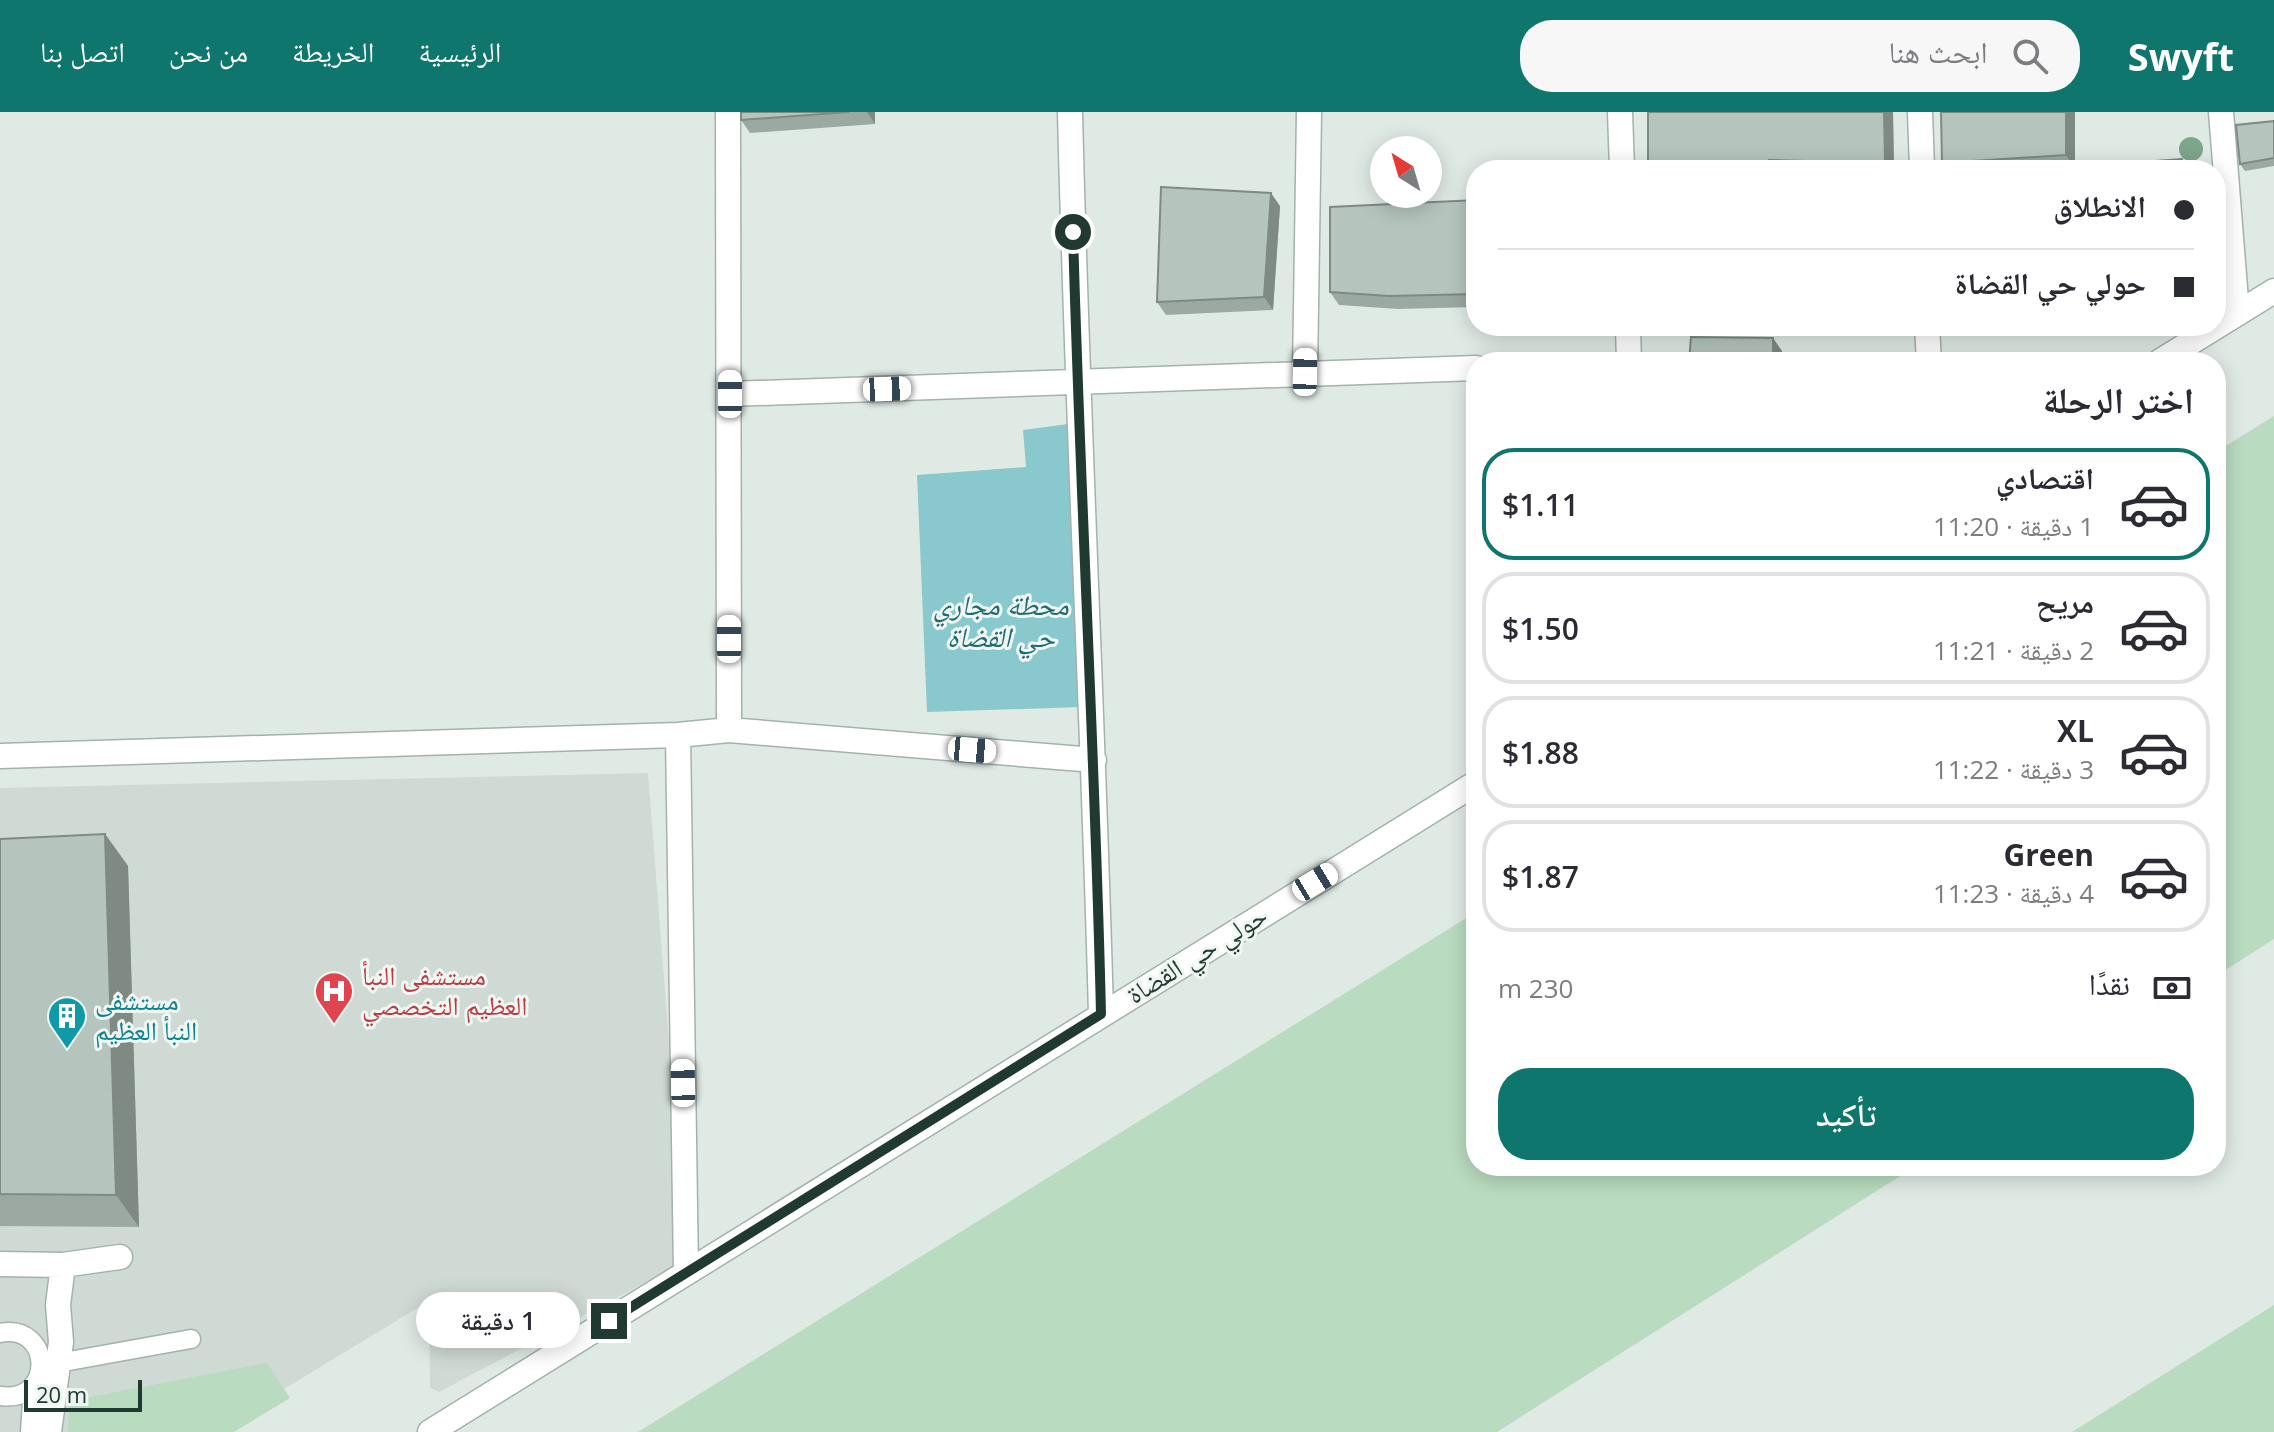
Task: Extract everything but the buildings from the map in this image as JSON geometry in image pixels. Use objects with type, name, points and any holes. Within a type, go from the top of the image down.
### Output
[{"type":"street","points":[[728,112],[729,730]]},
{"type":"street","points":[[1070,112],[1076,383],[1094,760],[1101,1014]]},
{"type":"street","points":[[1305,372],[1309,112]]},
{"type":"street","points":[[1620,112],[1622,160]]},
{"type":"street","points":[[1920,112],[1922,160]]},
{"type":"street","points":[[2221,112],[2225,160]]},
{"type":"street","points":[[2226,175],[2237,313]]},
{"type":"street","points":[[2226,320],[2274,291]]},
{"type":"street","points":[[2175,352],[2200,336]]},
{"type":"street","points":[[730,394],[1466,368]]},
{"type":"street","points":[[0,756],[678,735],[729,730],[1094,760]]},
{"type":"street","points":[[678,735],[686,1273]]},
{"type":"street","name":"حولي حي القضاة","points":[[430,1432],[1466,789]]},
{"type":"street","points":[[0,1264],[63,1265],[120,1257]]},
{"type":"street","points":[[49,1432],[44,1373],[61,1342],[58,1305],[63,1265]]},
{"type":"lane","points":[[0,1333],[20,1333],[37,1348],[44,1373],[30,1432]]},
{"type":"lane","points":[[0,1396],[10,1398],[23,1395],[44,1373],[191,1339]]},
{"type":"shaded area","name":"مستشفى النبأ العظيم التخصصي","points":[[648,773],[686,1261],[439,1392],[430,1388],[429,1301],[213,1432],[0,1432],[0,788]]},
{"type":"green space","points":[[2274,416],[2274,939],[2226,970],[2226,446]]},
{"type":"green space","points":[[1466,918],[1466,1176],[1900,1176],[1497,1432],[638,1432]]},
{"type":"green space","points":[[2274,1305],[2274,1432],[2072,1432]]},
{"type":"green space","points":[[267,1363],[290,1398],[234,1432],[68,1432],[69,1408],[75,1400]]},
{"type":"water","name":"محطة مجاري حي القضاة","points":[[1068,424],[1082,707],[927,712],[917,475],[1026,467],[1023,430]]},
{"type":"place","name":"مستشفى النبأ العظيم التخصصي","points":[[334,1025]]},
{"type":"place","name":"مستشفى النبأ العظيم","points":[[67,1050]]},
{"type":"route","points":[[609,1321],[1101,1014],[1094,760],[1076,383],[1073,232]]}]
